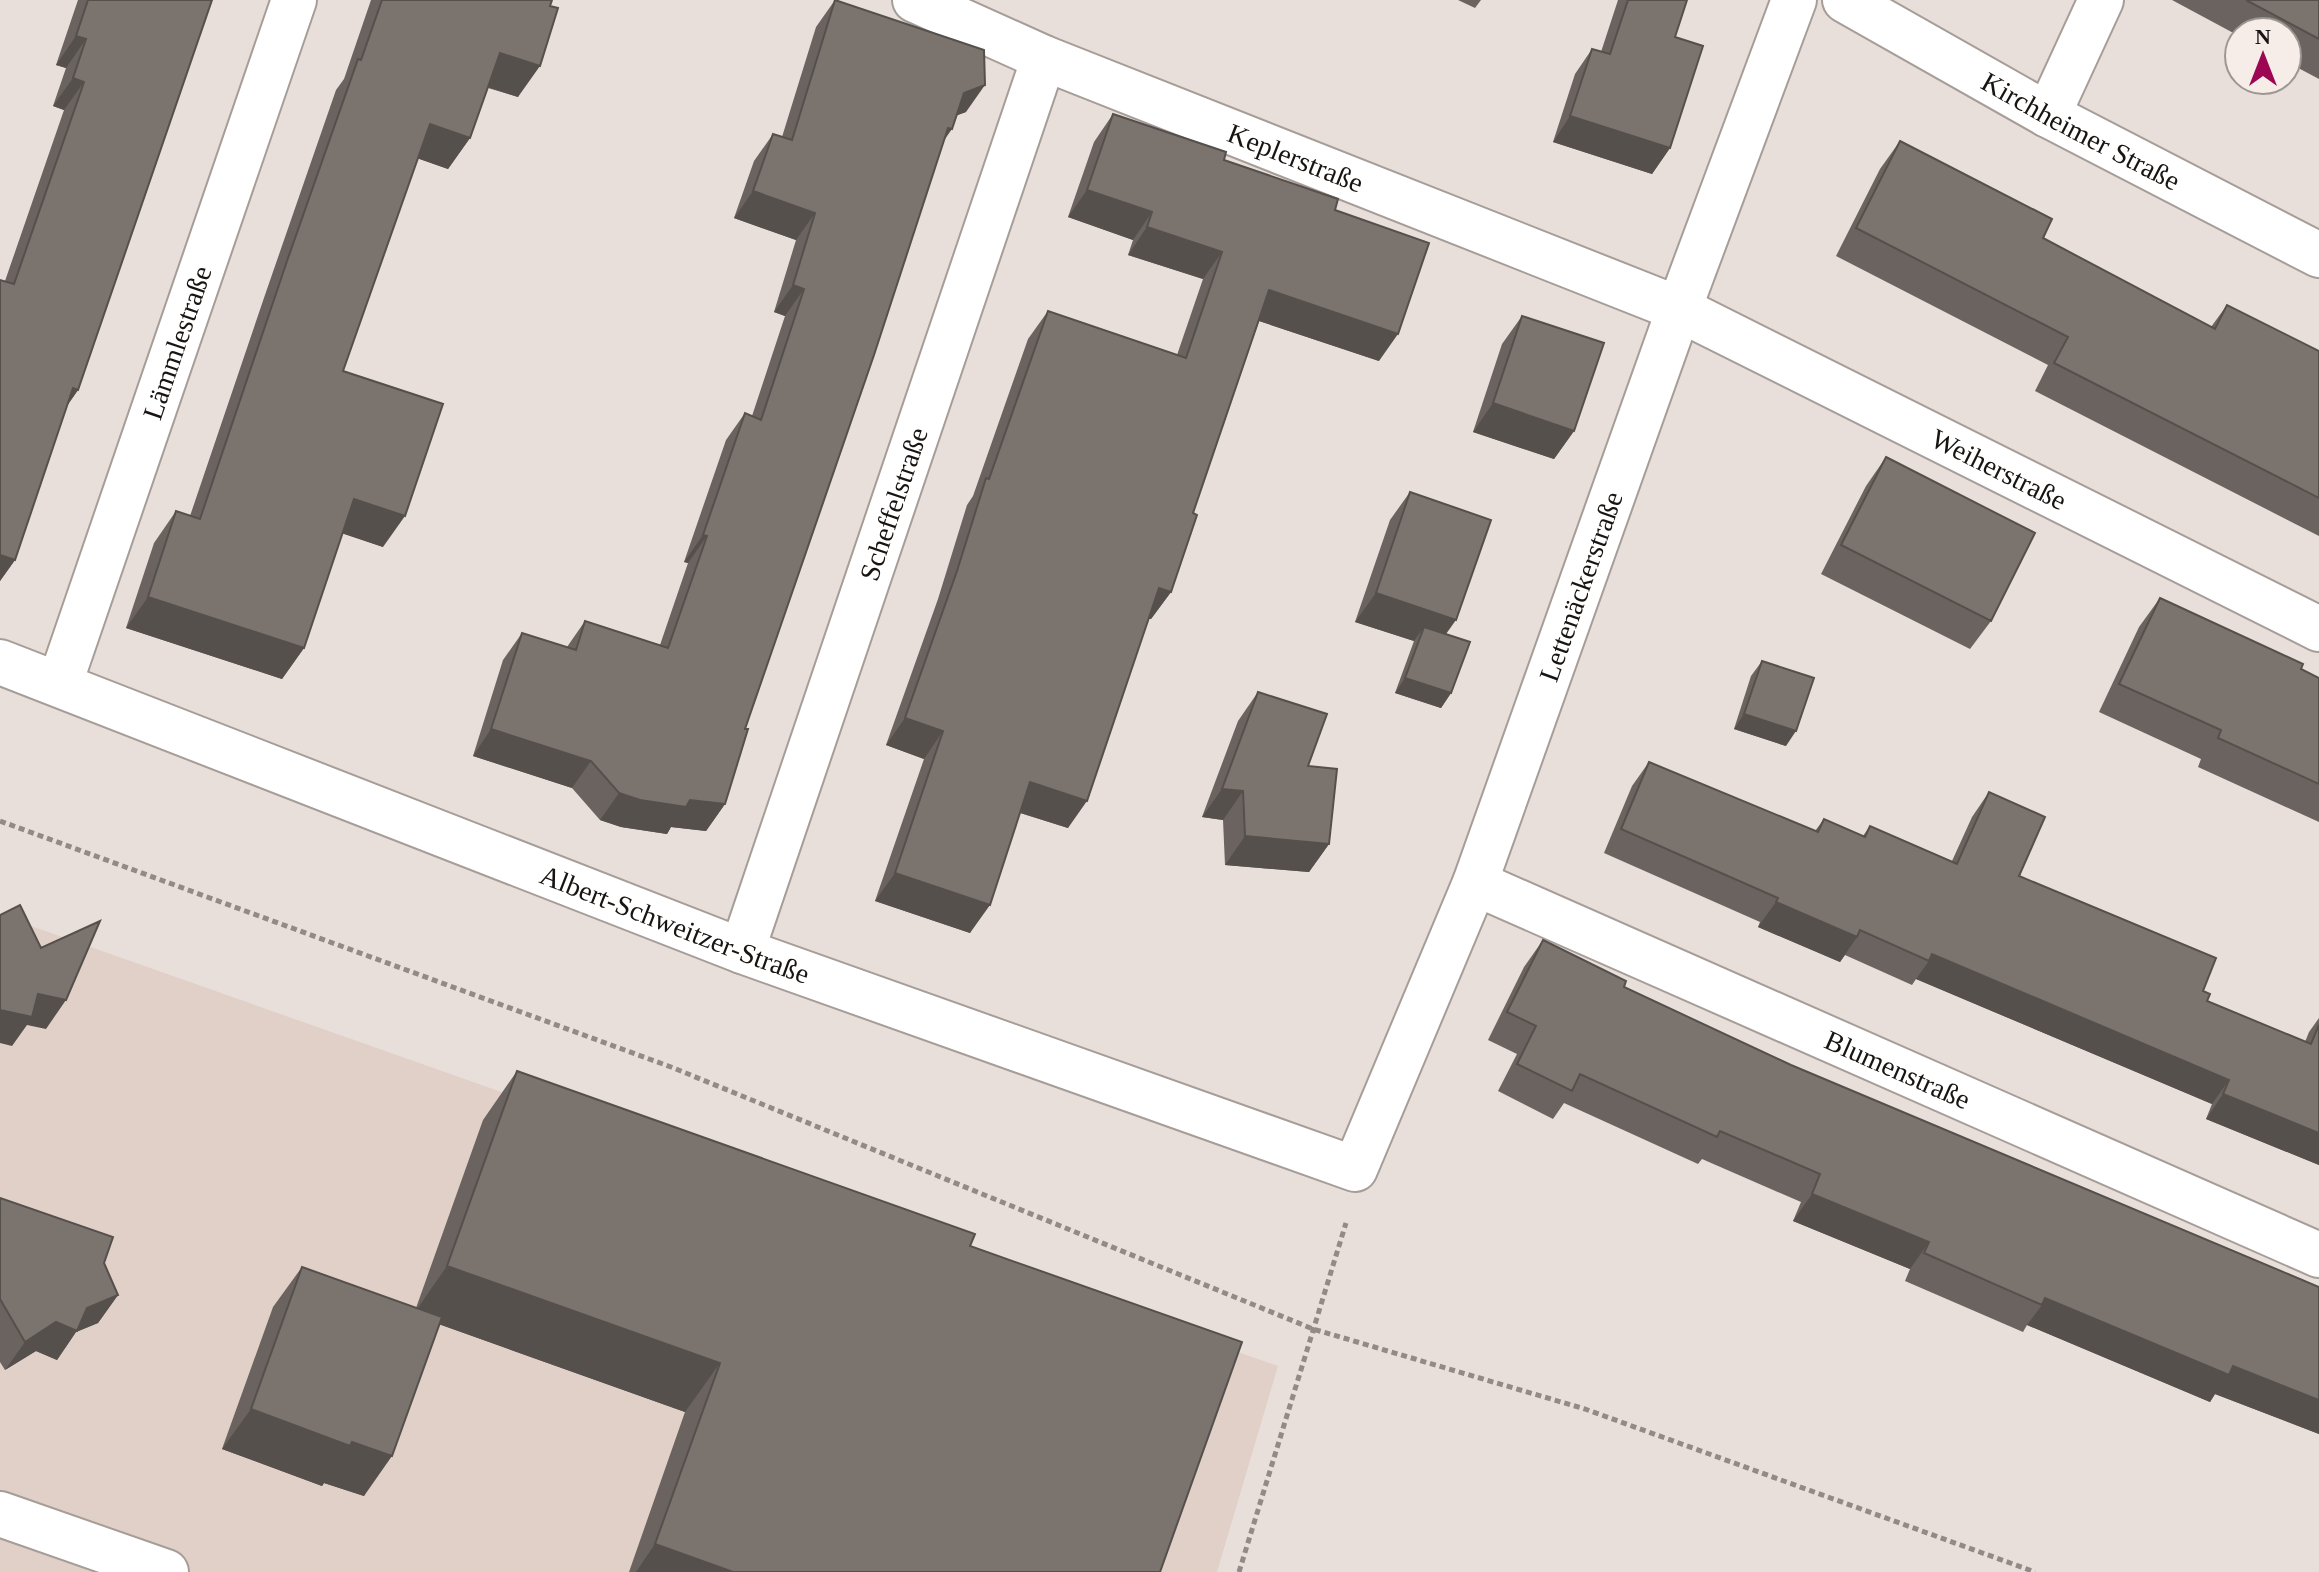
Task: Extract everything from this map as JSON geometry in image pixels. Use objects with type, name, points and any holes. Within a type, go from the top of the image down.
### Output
[{"type":"street","name":"Lämmlestraße","points":[[60,683],[294,0]]},
{"type":"street","name":"Keplerstraße","points":[[915,0],[1044,58],[1679,309]]},
{"type":"street","name":"Lettenäckerstraße","points":[[1355,1169],[1475,883],[1679,309],[1794,0]]},
{"type":"street","name":"Kirchheimer Straße","points":[[1845,0],[2048,115],[2319,255]]},
{"type":"street","points":[[2048,115],[2101,0]]},
{"type":"street","name":"Scheffelstraße","points":[[742,951],[1044,58]]},
{"type":"street","name":"Weiherstraße","points":[[1679,309],[2319,629]]},
{"type":"street","name":"Albert-Schweitzer-Straße","points":[[0,662],[742,951],[1355,1169]]},
{"type":"street","name":"Blumenstraße","points":[[1475,883],[2319,1255]]},
{"type":"street","points":[[0,1514],[166,1572]]},
{"type":"path","points":[[0,821],[671,1067],[1313,1329],[1585,1409],[2035,1572]]},
{"type":"path","points":[[1239,1572],[1359,1179],[1355,1169]]},
{"type":"shaded area","points":[[0,915],[1278,1366],[1217,1572],[0,1572]]},
{"type":"building","points":[[88,0],[212,0],[78,390],[73,388],[15,560],[0,555],[0,280],[14,284],[84,82],[73,78],[86,39],[76,36]]},
{"type":"building","points":[[382,0],[552,0],[550,6],[558,8],[540,66],[500,53],[470,138],[430,124],[343,371],[443,404],[405,516],[354,499],[304,648],[148,597],[176,511],[200,519],[287,261]]},
{"type":"building","points":[[835,0],[984,50],[985,85],[964,93],[952,129],[948,128],[874,355],[745,729],[748,729],[725,804],[690,800],[686,807],[640,800],[619,793],[591,761],[491,729],[522,633],[576,650],[585,621],[668,648],[745,413],[761,420],[804,289],[793,285],[815,213],[753,191],[773,134],[792,140]]},
{"type":"building","points":[[1628,0],[1687,0],[1675,37],[1703,46],[1670,148],[1570,116],[1592,49],[1610,54]]},
{"type":"building","points":[[2246,0],[2319,0],[2319,39],[2303,30],[2303,16],[2276,16]]},
{"type":"building","points":[[1113,114],[1226,152],[1224,160],[1338,199],[1335,210],[1429,243],[1398,334],[1269,290],[1193,513],[1197,515],[1171,592],[1159,588],[1087,801],[1030,782],[990,905],[895,873],[943,731],[905,718],[986,478],[989,479],[1048,311],[1186,358],[1222,252],[1147,227],[1152,212],[1087,190]]},
{"type":"building","points":[[1900,141],[2052,219],[2043,238],[2215,329],[2227,305],[2319,351],[2319,498],[2054,363],[2068,337],[1856,228]]},
{"type":"building","points":[[1522,316],[1604,343],[1574,431],[1493,403]]},
{"type":"building","points":[[1886,457],[2035,533],[1991,621],[1841,545]]},
{"type":"building","points":[[1410,492],[1491,520],[1456,620],[1376,593]]},
{"type":"building","points":[[2160,598],[2303,664],[2301,669],[2319,678],[2319,784],[2218,738],[2221,730],[2119,684]]},
{"type":"building","points":[[1424,627],[1470,642],[1451,693],[1405,678]]},
{"type":"building","points":[[1762,661],[1814,678],[1796,731],[1744,714]]},
{"type":"building","points":[[1258,692],[1327,714],[1308,766],[1337,769],[1329,844],[1245,836],[1243,791],[1222,789]]},
{"type":"building","points":[[1649,762],[1818,832],[1824,819],[1865,837],[1870,826],[1957,864],[1989,792],[2045,817],[2019,876],[2216,958],[2203,991],[2210,994],[2207,1001],[2311,1044],[2319,1025],[2319,1133],[2223,1094],[2229,1080],[1932,954],[1929,961],[1860,930],[1857,937],[1776,902],[1778,898],[1621,829]]},
{"type":"building","points":[[20,905],[41,948],[100,921],[66,1000],[38,994],[32,1017],[0,1010],[0,915]]},
{"type":"building","points":[[1543,940],[1626,981],[1624,987],[1791,1065],[2319,1287],[2319,1400],[2233,1366],[2229,1375],[2045,1298],[2042,1305],[1924,1253],[1929,1242],[1812,1194],[1820,1174],[1720,1131],[1717,1137],[1580,1074],[1572,1091],[1517,1064],[1536,1026],[1507,1012]]},
{"type":"building","points":[[517,1071],[975,1234],[970,1246],[1242,1342],[1160,1572],[733,1572],[655,1544],[720,1363],[447,1266]]},
{"type":"building","points":[[0,1198],[113,1237],[104,1263],[118,1295],[87,1308],[77,1331],[56,1322],[25,1342],[0,1299]]},
{"type":"building","points":[[302,1267],[442,1317],[392,1456],[352,1442],[350,1446],[251,1409]]}]
